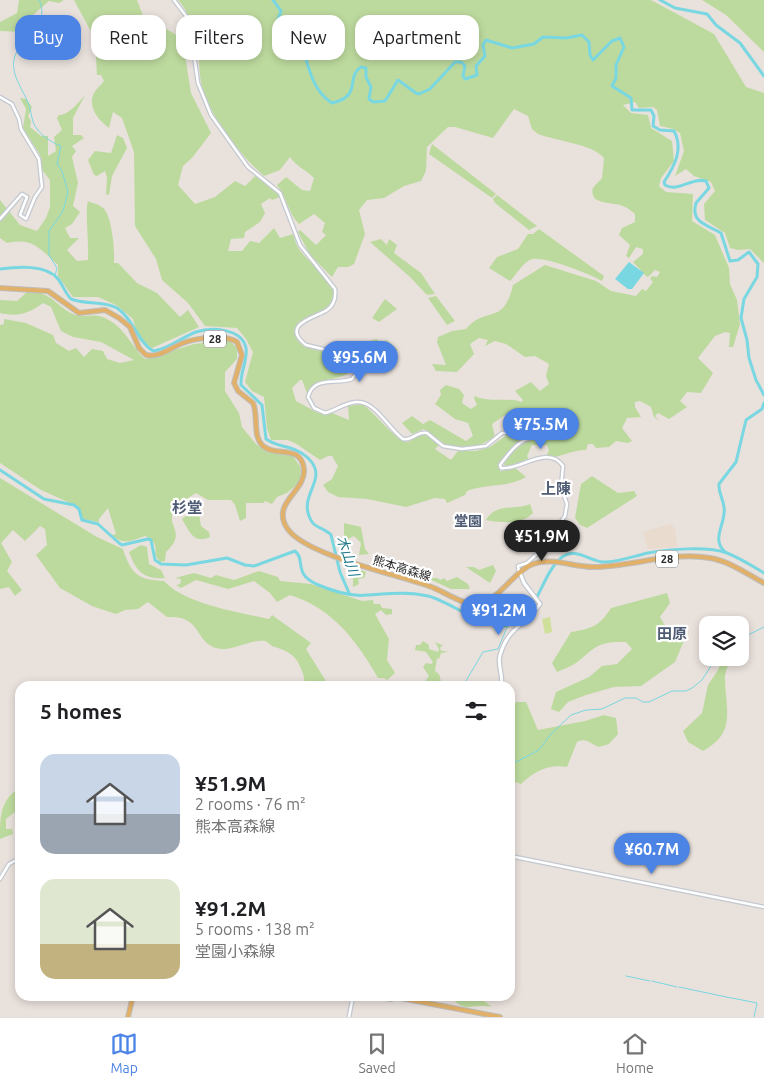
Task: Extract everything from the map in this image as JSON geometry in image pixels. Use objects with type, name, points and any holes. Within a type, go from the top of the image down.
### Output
[{"type":"main road","name":"熊本高森線","points":[[0,288],[48,291],[79,313],[105,310],[124,321],[132,331],[138,348],[146,355],[158,354],[190,341],[229,339],[237,342],[242,355],[234,383],[238,391],[253,402],[260,442],[267,449],[295,454],[303,466],[304,477],[285,504],[283,517],[286,525],[296,536],[341,559],[430,586],[472,604],[486,601],[535,563],[550,561],[603,567],[665,559],[704,557],[729,564],[764,583]]},
{"type":"main road","points":[[501,681],[500,654],[511,632],[525,621],[538,606],[537,600],[521,579],[520,573]]},
{"type":"main road","points":[[130,1017],[133,1001]]},
{"type":"main road","points":[[404,1001],[486,1017]]},
{"type":"main road","points":[[416,1001],[500,1017]]},
{"type":"street","points":[[174,0],[184,10],[189,20],[198,83],[210,114],[248,167],[280,193],[300,245],[335,289],[334,303],[328,310],[303,320],[300,325],[299,335],[303,342],[309,346],[352,356],[359,368],[352,379],[321,382],[313,386],[308,397],[314,408],[325,413],[351,402],[363,403],[375,411],[403,439],[408,440],[420,433],[427,433],[441,445],[448,448],[480,448],[502,433],[535,431],[534,437],[524,439],[515,446],[500,465],[501,468],[541,459],[554,459],[563,466],[562,492],[567,504],[565,516],[540,551],[527,563],[518,566],[520,573]]},
{"type":"street","points":[[0,97],[12,104],[16,111],[21,130],[38,156],[43,182],[41,191],[35,197],[26,219],[20,215],[27,197],[22,194],[0,219]]},
{"type":"street","points":[[515,857],[764,907]]},
{"type":"street","points":[[0,879],[10,864],[15,861]]},
{"type":"street","points":[[348,1017],[353,1001]]},
{"type":"shaded area","points":[[671,524],[675,528],[677,547],[648,549],[643,532]]},
{"type":"green space","points":[[19,0],[64,0],[59,3],[49,1],[33,15],[15,15],[15,32],[0,31],[0,22],[17,13]]},
{"type":"green space","points":[[74,0],[137,0],[143,15],[91,15],[91,32]]},
{"type":"green space","points":[[178,0],[651,0],[714,34],[746,87],[764,93],[764,263],[750,249],[738,250],[730,248],[725,233],[705,220],[704,204],[715,191],[711,182],[694,176],[686,169],[675,176],[684,151],[680,133],[660,126],[657,110],[653,107],[639,108],[635,102],[623,105],[631,113],[648,115],[651,128],[672,141],[674,161],[661,178],[659,186],[666,192],[693,194],[692,221],[715,235],[729,268],[730,284],[737,300],[740,324],[733,347],[729,347],[730,333],[725,332],[715,336],[698,358],[713,373],[701,393],[687,392],[680,401],[687,407],[669,419],[658,413],[655,416],[659,421],[654,417],[651,407],[640,401],[635,402],[635,407],[641,417],[627,418],[622,428],[632,441],[628,443],[616,441],[609,447],[596,448],[593,444],[588,444],[586,450],[545,458],[549,451],[547,445],[532,445],[527,456],[529,459],[506,467],[504,464],[516,447],[539,436],[538,432],[531,430],[527,422],[505,415],[492,424],[495,437],[478,446],[449,447],[424,429],[412,434],[402,423],[412,416],[423,424],[430,420],[466,441],[473,436],[468,423],[455,419],[435,404],[441,395],[440,390],[446,385],[459,389],[464,395],[462,403],[471,409],[477,405],[475,396],[522,402],[523,400],[515,391],[531,382],[540,391],[549,384],[546,376],[549,364],[535,356],[525,357],[506,344],[495,341],[485,346],[488,340],[479,338],[470,344],[474,354],[457,372],[436,371],[432,364],[446,365],[437,342],[438,337],[452,331],[466,329],[480,318],[499,311],[509,298],[513,285],[545,265],[596,281],[611,291],[636,296],[642,289],[646,291],[653,282],[650,279],[652,276],[657,277],[660,272],[655,270],[648,277],[646,276],[633,262],[643,254],[643,249],[636,247],[629,258],[626,256],[630,245],[619,235],[622,228],[635,222],[635,214],[624,206],[605,203],[595,199],[592,192],[595,185],[602,178],[604,158],[599,153],[583,146],[538,134],[532,129],[528,116],[514,109],[493,138],[455,127],[448,127],[427,147],[426,171],[421,181],[404,186],[384,198],[367,200],[359,210],[365,234],[354,264],[348,267],[338,267],[332,277],[310,255],[298,232],[300,230],[316,245],[326,235],[322,232],[325,223],[314,214],[299,224],[292,215],[277,185],[286,177],[302,190],[310,191],[314,178],[290,157],[280,170],[264,176],[230,138],[215,116],[204,94],[199,60],[262,60],[262,15],[188,15]]},
{"type":"green space","points":[[702,0],[764,0],[764,52],[726,15]]},
{"type":"green space","points":[[166,29],[175,34],[176,60],[186,60],[191,93],[211,133],[192,158],[183,166],[178,185],[195,204],[215,197],[235,181],[245,186],[255,176],[272,187],[280,197],[272,200],[270,198],[261,204],[265,213],[260,222],[245,232],[244,238],[231,239],[228,251],[242,251],[250,241],[259,243],[274,228],[280,238],[293,234],[296,244],[303,255],[325,277],[334,293],[333,301],[327,308],[297,324],[296,338],[308,348],[340,354],[353,362],[353,368],[348,373],[316,383],[307,393],[302,380],[300,380],[292,388],[296,401],[318,413],[332,413],[349,420],[348,406],[362,404],[403,440],[408,442],[420,435],[428,435],[439,445],[435,449],[451,460],[458,451],[476,451],[490,447],[508,434],[533,432],[533,435],[521,440],[512,447],[498,466],[500,471],[515,468],[526,477],[512,483],[467,491],[465,495],[447,503],[445,499],[435,498],[406,507],[367,499],[338,497],[328,492],[323,485],[332,479],[338,466],[332,456],[320,460],[295,443],[287,440],[271,440],[267,428],[264,397],[252,391],[245,382],[253,352],[246,339],[237,328],[205,326],[188,303],[162,280],[156,259],[135,226],[134,152],[122,118],[113,112],[109,128],[101,121],[93,109],[92,98],[104,81],[101,75],[97,75],[96,60],[166,60]]},
{"type":"green space","points":[[85,95],[73,118],[73,135],[81,135],[84,138],[72,146],[76,151],[72,157],[78,183],[73,206],[80,212],[72,224],[65,228],[70,238],[79,238],[67,250],[77,261],[88,260],[88,201],[101,207],[106,212],[111,225],[114,263],[118,263],[137,283],[157,293],[180,317],[188,310],[199,327],[152,348],[139,340],[133,319],[116,305],[98,297],[73,297],[58,276],[58,265],[41,249],[30,243],[7,243],[0,238],[0,200],[20,225],[37,231],[46,218],[50,207],[50,180],[42,170],[40,155],[23,128],[26,109],[20,98],[26,99],[32,107],[28,116],[31,121],[30,127],[41,136],[48,136],[48,156],[56,151],[54,137],[62,130],[57,118],[59,115],[70,110]]},
{"type":"green space","points":[[117,135],[123,138],[127,148],[112,176],[109,195],[106,194],[107,178],[105,171],[97,176],[94,175],[88,160],[95,151],[111,153]]},
{"type":"green space","points":[[432,144],[496,194],[492,198],[429,154]]},
{"type":"green space","points":[[497,195],[537,226],[529,230],[495,203],[493,199]]},
{"type":"green space","points":[[539,229],[604,276],[602,281],[588,274],[547,260],[529,260],[510,281],[489,268],[497,257],[518,249],[528,234],[533,234]]},
{"type":"green space","points":[[381,239],[387,245],[389,239],[397,245],[394,253],[421,273],[435,294],[427,295],[410,277],[370,242]]},
{"type":"green space","points":[[27,292],[41,293],[75,315],[105,318],[123,332],[145,359],[194,344],[229,340],[237,348],[237,359],[225,372],[225,391],[239,413],[242,427],[256,444],[267,452],[293,456],[301,468],[300,482],[287,493],[277,497],[272,504],[265,501],[263,503],[246,503],[246,518],[240,521],[235,505],[231,500],[208,500],[196,493],[180,504],[173,513],[172,522],[176,535],[175,539],[166,552],[165,561],[160,562],[155,555],[156,548],[153,541],[145,536],[124,541],[112,535],[116,534],[108,508],[99,519],[99,522],[83,519],[79,507],[41,490],[0,463],[0,325],[4,324],[4,319],[26,323],[53,335],[56,343],[69,351],[76,348],[84,357],[92,349],[103,351],[107,359],[120,363],[134,360],[101,342],[73,337],[61,331],[51,307],[43,303],[23,314],[0,313],[0,300],[17,301]]},
{"type":"green space","points":[[436,296],[455,321],[447,325],[428,298]]},
{"type":"green space","points":[[385,299],[397,309],[379,322],[372,318]]},
{"type":"green space","points":[[376,339],[382,343],[386,340],[398,350],[376,365],[370,354],[371,345],[361,344]]},
{"type":"green space","points":[[592,476],[618,493],[634,491],[637,496],[587,528],[580,525],[575,518],[581,484]]},
{"type":"green space","points":[[0,478],[97,537],[123,549],[133,570],[142,577],[164,581],[185,596],[213,606],[269,619],[272,615],[311,643],[306,649],[326,681],[304,681],[299,664],[295,658],[286,651],[265,641],[253,642],[228,649],[209,645],[192,624],[178,617],[167,617],[148,602],[138,609],[125,610],[116,614],[92,606],[60,588],[36,555],[47,545],[45,529],[40,526],[25,541],[13,530],[1,543],[12,562],[7,571],[22,590],[15,596],[9,587],[0,589]]},
{"type":"green space","points":[[530,504],[533,513],[523,520],[498,522],[486,520],[490,514],[500,509]]},
{"type":"green space","points":[[198,507],[203,512],[199,514],[201,526],[209,532],[210,537],[204,539],[196,538],[192,535],[182,519]]},
{"type":"green space","points":[[344,523],[361,527],[365,549],[369,554],[359,555],[361,543],[354,536],[348,539],[352,544],[345,541],[345,544],[339,543],[338,540],[344,536]]},
{"type":"green space","points":[[141,545],[147,547],[149,564],[161,570],[165,578],[146,576],[138,569],[129,552]]},
{"type":"green space","points":[[493,565],[496,571],[490,583],[466,567],[474,567],[479,570]]},
{"type":"green space","points":[[361,570],[366,572],[364,578],[358,579],[359,584],[353,587],[353,572],[359,574]]},
{"type":"green space","points":[[259,571],[278,577],[280,581],[311,584],[362,601],[373,600],[374,604],[380,604],[382,608],[392,609],[392,614],[386,615],[381,610],[375,614],[389,639],[387,660],[395,673],[387,680],[378,678],[361,651],[342,627],[319,608],[305,601],[290,595],[277,602],[270,593],[254,581],[228,589],[196,580],[181,588],[176,585],[180,584],[181,579],[175,578],[194,573],[211,578],[216,575],[234,580]]},
{"type":"green space","points":[[457,577],[468,584],[470,589],[451,589],[427,578],[441,580],[444,578],[447,581]]},
{"type":"green space","points":[[667,593],[670,603],[660,617],[668,631],[677,627],[683,633],[683,643],[675,662],[641,686],[614,687],[568,702],[559,712],[551,709],[556,692],[589,677],[602,666],[617,664],[632,649],[626,642],[603,644],[593,649],[574,664],[557,672],[552,663],[571,632],[584,630],[599,623],[611,608]]},
{"type":"green space","points":[[550,617],[552,632],[545,634],[542,619]]},
{"type":"green space","points":[[423,641],[429,645],[429,649],[438,652],[439,649],[435,642],[444,646],[441,646],[440,650],[448,652],[441,653],[439,659],[437,658],[435,671],[439,674],[441,681],[425,681],[429,676],[423,667],[426,663],[431,664],[433,662],[426,652],[415,650],[416,645],[420,645]]},
{"type":"green space","points":[[720,666],[728,666],[725,677],[727,721],[720,737],[703,751],[688,742],[683,731],[702,713],[708,685]]},
{"type":"green space","points":[[526,702],[538,730],[585,721],[604,715],[616,718],[618,734],[609,744],[599,747],[586,741],[577,742],[567,767],[560,766],[542,770],[531,775],[521,784],[515,782],[515,703]]},
{"type":"green space","points":[[15,791],[15,812],[6,819],[6,829],[12,829],[13,834],[0,839],[2,809]]},
{"type":"green space","points":[[484,1001],[492,1007],[465,1007],[455,1002]]},
{"type":"water","points":[[629,262],[644,273],[632,289],[628,289],[615,279]]},
{"type":"waterway","points":[[39,0],[42,9],[39,26],[30,39],[16,53],[14,69],[35,126],[45,137],[61,146],[57,164],[62,171],[68,192],[63,211],[49,231],[49,255],[57,268],[55,276]]},
{"type":"waterway","points":[[273,0],[281,11],[275,28],[285,41],[304,52],[310,73],[317,87],[332,103],[347,96],[351,91],[356,71],[361,67],[366,68],[366,77],[371,87],[369,99],[373,102],[385,101],[398,80],[419,94],[430,89],[455,62],[461,62],[465,66],[463,76],[465,79],[477,75],[476,66],[485,56],[483,45],[486,40],[512,48],[534,44],[543,37],[566,38],[582,35],[589,42],[590,55],[593,60],[612,41],[620,38],[624,47],[616,65],[616,78],[612,86],[631,98],[632,110],[651,110],[654,116],[653,126],[660,130],[674,131],[677,138],[678,151],[664,182],[665,185],[675,187],[700,180],[706,181],[709,188],[696,203],[695,210],[698,219],[721,233],[730,261],[738,260],[749,252],[758,264],[757,277],[744,299],[741,318],[747,340],[749,358],[756,380],[764,395]]},
{"type":"waterway","points":[[660,0],[675,8],[707,14],[716,25],[740,43],[764,76]]},
{"type":"waterway","name":"木山川","points":[[0,269],[31,268],[46,271],[58,279],[71,299],[106,304],[117,308],[128,318],[145,344],[154,351],[165,348],[202,330],[225,331],[239,336],[246,348],[241,385],[262,405],[266,439],[303,454],[314,466],[316,473],[315,481],[307,504],[308,512],[312,522],[331,535],[340,572],[349,593]]},
{"type":"waterway","points":[[725,552],[719,542],[724,513],[719,484],[736,462],[746,420],[762,409],[764,403]]},
{"type":"waterway","name":"木山川","points":[[0,470],[44,499],[74,505],[79,509],[82,520],[98,524],[122,545],[151,540],[155,560],[161,564],[186,565],[227,558],[245,565],[254,566],[295,551],[300,558],[302,571],[309,580],[328,589],[354,595],[420,594],[447,603],[479,620],[499,626],[518,621],[526,614],[554,566],[561,558],[572,553],[607,562],[667,550],[710,549],[732,555],[764,573]]},
{"type":"waterway","points":[[466,681],[483,652],[498,649],[508,625]]},
{"type":"waterway","points":[[749,634],[764,627]]},
{"type":"waterway","points":[[515,762],[539,750],[551,734],[571,715],[586,710],[602,709],[625,698],[636,698],[643,702],[649,702],[672,691],[686,691],[702,680],[711,666]]},
{"type":"waterway","points":[[626,976],[650,981]]},
{"type":"waterway","points":[[652,981],[677,987]]},
{"type":"waterway","points":[[679,987],[731,998]]},
{"type":"waterway","points":[[732,998],[757,1003],[754,1017]]},
{"type":"district","name":"上陳","points":[[556,488]]},
{"type":"district","name":"杉堂","points":[[187,507]]},
{"type":"district","name":"堂園","points":[[468,521]]},
{"type":"district","name":"田原","points":[[672,633]]}]
